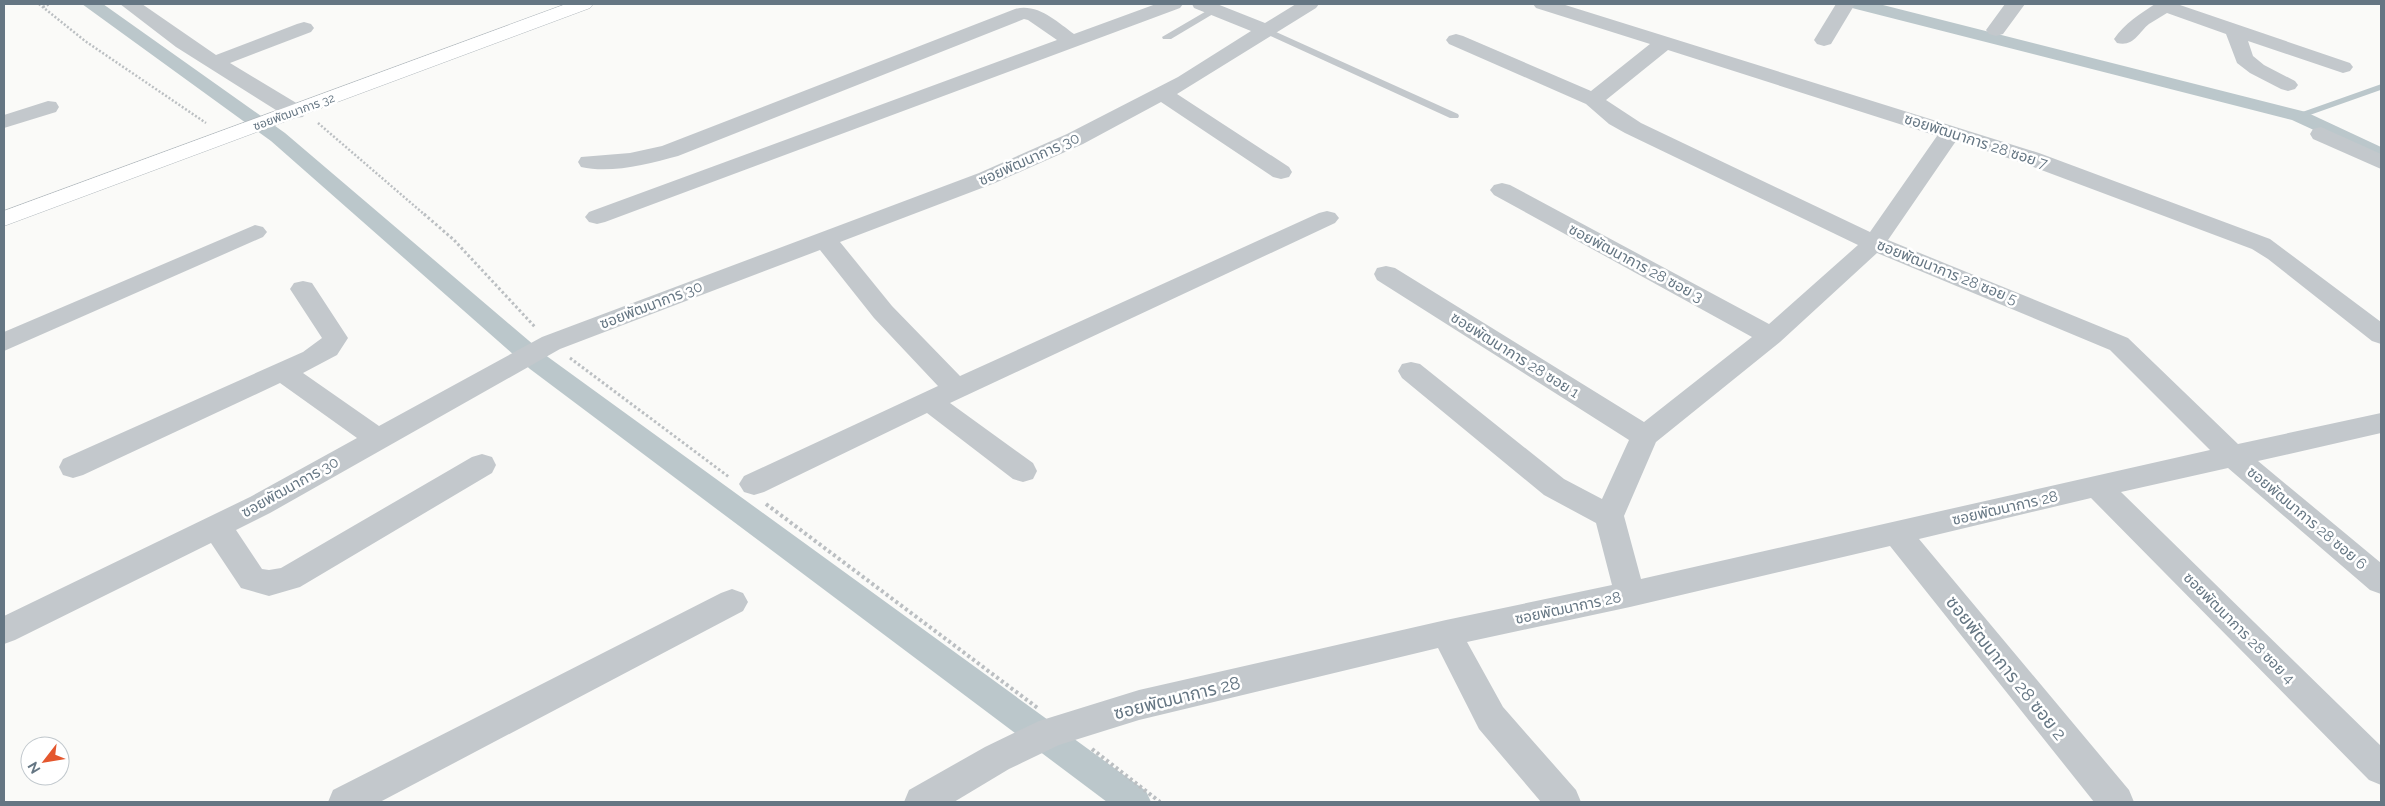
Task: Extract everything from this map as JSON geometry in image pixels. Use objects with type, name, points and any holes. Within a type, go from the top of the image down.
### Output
[{"type":"street","points":[[130,4],[213,63],[293,113]]},
{"type":"street","name":"ซอยพัฒนาการ 32","points":[[4,219],[583,4]]},
{"type":"street","points":[[597,217],[1173,4]]},
{"type":"street","name":"ซอยพัฒนาการ 30","points":[[4,631],[260,505],[551,343],[987,178],[1075,140],[1161,93],[1309,4]]},
{"type":"street","name":"ซอยพัฒนาการ 28 ซอย 7","points":[[1543,4],[2032,158],[2261,244],[2277,254],[2381,335]]},
{"type":"street","points":[[1824,40],[1845,4]]},
{"type":"street","points":[[1996,30],[2015,4]]},
{"type":"street","points":[[2124,39],[2142,20],[2164,5],[2343,67]]},
{"type":"street","points":[[1208,7],[1267,31]]},
{"type":"street","points":[[589,162],[615,162],[670,151],[1022,13],[1034,15],[1072,41]]},
{"type":"street","points":[[213,63],[304,28]]},
{"type":"street","points":[[2235,30],[2244,58],[2257,69],[2288,85]]},
{"type":"street","name":"ซอยพัฒนาการ 28 ซอย 5","points":[[1456,40],[1594,100],[1617,119],[1633,128],[1874,243],[2118,344],[2234,456]]},
{"type":"street","points":[[1594,100],[1664,42]]},
{"type":"street","points":[[1161,93],[1281,172]]},
{"type":"street","points":[[4,122],[48,107]]},
{"type":"street","points":[[1411,371],[1554,487],[1609,516],[1644,436],[1771,336],[1874,243],[1951,132]]},
{"type":"street","points":[[2321,134],[2381,162]]},
{"type":"street","name":"ซอยพัฒนาการ 28 ซอย 3","points":[[1502,190],[1771,336]]},
{"type":"street","points":[[750,489],[929,401],[1327,218]]},
{"type":"street","points":[[4,342],[255,232]]},
{"type":"street","points":[[824,240],[883,312],[957,389]]},
{"type":"street","name":"ซอยพัฒนาการ 28 ซอย 1","points":[[1386,274],[1644,436]]},
{"type":"street","points":[[73,467],[327,350],[334,344],[335,338],[303,289]]},
{"type":"street","points":[[282,371],[378,439]]},
{"type":"street","points":[[929,401],[1023,471]]},
{"type":"street","name":"ซอยพัฒนาการ 28","points":[[922,802],[997,758],[1058,730],[1139,705],[1446,633],[1630,594],[2097,486],[2381,423]]},
{"type":"street","name":"ซอยพัฒนาการ 28 ซอย 6","points":[[2234,456],[2381,581]]},
{"type":"street","points":[[217,526],[252,579],[269,583],[289,578],[482,464]]},
{"type":"street","name":"ซอยพัฒนาการ 28 ซอย 4","points":[[2097,486],[2381,769]]},
{"type":"street","name":"ซอยพัฒนาการ 28","points":[[1609,516],[1630,594]]},
{"type":"street","name":"ซอยพัฒนาการ 28 ซอย 2","points":[[1897,533],[2116,802]]},
{"type":"street","points":[[346,802],[732,602]]},
{"type":"street","points":[[1446,633],[1491,718],[1563,802]]},
{"type":"lane","points":[[1167,37],[1208,7]]},
{"type":"lane","points":[[1267,31],[1454,116]]},
{"type":"path","points":[[39,4],[85,41],[237,134]]},
{"type":"path","points":[[43,7],[49,4]]},
{"type":"path","points":[[293,113],[454,240],[551,343],[750,489],[1058,730],[1160,802]]},
{"type":"waterway","points":[[91,4],[278,137],[539,363],[1134,802]]},
{"type":"waterway","points":[[1858,4],[2299,116],[2381,155]]},
{"type":"waterway","points":[[2299,116],[2381,87]]}]
